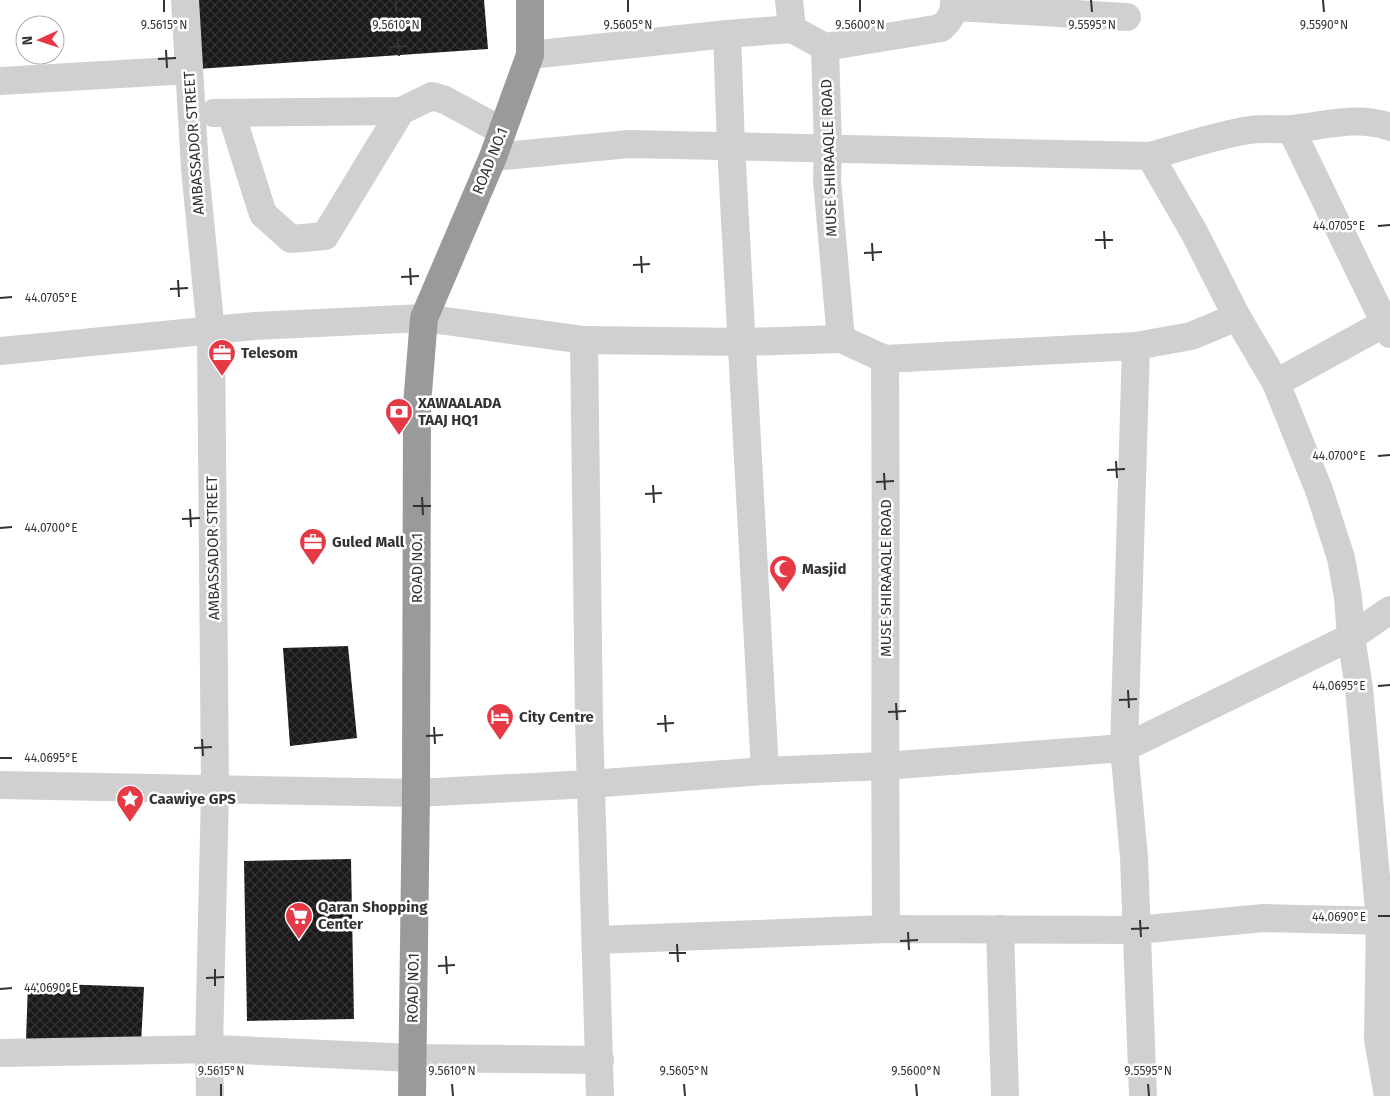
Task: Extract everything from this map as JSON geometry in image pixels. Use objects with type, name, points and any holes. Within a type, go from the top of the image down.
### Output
[{"type":"highway","name":"ROAD NO.1","points":[[412,1096],[416,793],[417,405],[424,318],[492,157],[530,55],[530,0]]},
{"type":"street","name":"AMBASSADOR STREET","points":[[185,0],[195,169],[211,332],[215,790],[208,1049],[210,1096]]},
{"type":"street","points":[[789,0],[792,29]]},
{"type":"street","points":[[530,55],[792,29],[825,46],[941,28],[950,20],[955,3],[1127,17]]},
{"type":"street","points":[[727,34],[731,146],[765,771]]},
{"type":"street","name":"MUSE SHIRAAQLE ROAD","points":[[825,46],[827,180],[841,340]]},
{"type":"street","points":[[0,81],[189,70]]},
{"type":"street","points":[[192,113],[401,111],[432,96],[445,100],[502,131]]},
{"type":"street","points":[[231,113],[263,214],[291,239],[324,236],[401,111]]},
{"type":"street","points":[[492,157],[629,144],[1150,156],[1250,130],[1291,129],[1344,122],[1378,122],[1390,127]]},
{"type":"street","points":[[1276,382],[1387,328],[1291,129]]},
{"type":"street","points":[[1150,156],[1194,232],[1237,317],[1276,382],[1319,490],[1341,558],[1348,597],[1351,637],[1385,921],[1378,1039],[1388,1096]]},
{"type":"street","points":[[0,351],[211,332],[255,326],[424,318],[584,340],[742,342],[841,340],[885,359],[1136,346],[1191,336],[1237,317]]},
{"type":"street","points":[[584,340],[590,784],[597,940],[600,1096]]},
{"type":"street","points":[[1136,346],[1124,748],[1137,930],[1143,1096]]},
{"type":"street","name":"MUSE SHIRAAQLE ROAD","points":[[885,359],[887,558],[884,766],[886,929]]},
{"type":"street","points":[[0,786],[416,793],[590,784],[765,771],[884,766],[1124,748],[1351,637],[1390,610]]},
{"type":"street","points":[[597,940],[886,929],[1137,930],[1264,918],[1385,921]]},
{"type":"street","points":[[1000,929],[1005,1096]]},
{"type":"street","points":[[0,1053],[208,1049],[412,1058],[600,1060]]},
{"type":"building","points":[[192,0],[484,0],[488,49],[197,69]]},
{"type":"building","points":[[348,646],[357,738],[290,746],[283,648]]},
{"type":"building","name":"Qaran Shopping Center","points":[[351,859],[354,1019],[247,1021],[244,861]]},
{"type":"building","points":[[28,983],[144,987],[141,1044],[26,1040]]},
{"type":"place","name":"Telesom","points":[[222,377]]},
{"type":"place","name":"XAWAALADA TAAJ HQ1","points":[[399,436]]},
{"type":"place","name":"Guled Mall","points":[[313,566]]},
{"type":"place","name":"Masjid","points":[[783,593]]},
{"type":"place","name":"City Centre","points":[[500,741]]},
{"type":"place","name":"Caawiye GPS","points":[[130,823]]},
{"type":"place","name":"Qaran Shopping Center","points":[[299,940]]}]
